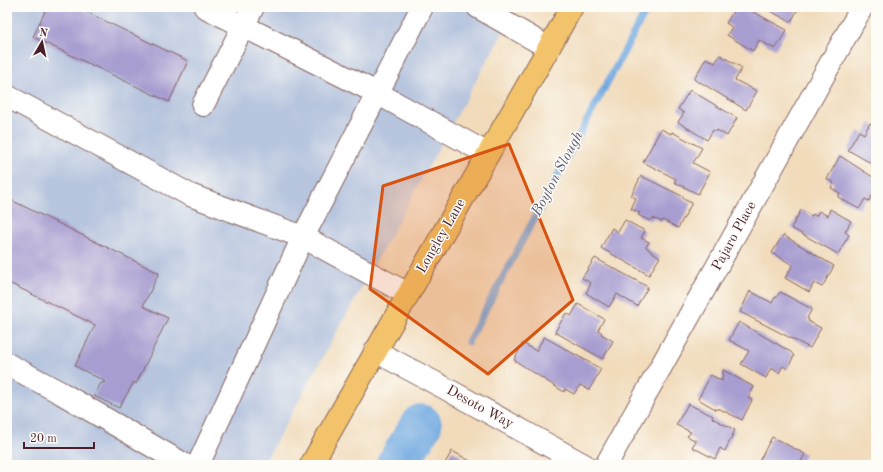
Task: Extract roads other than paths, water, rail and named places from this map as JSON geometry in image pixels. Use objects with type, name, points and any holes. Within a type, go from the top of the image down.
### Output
[{"type":"main road","name":"Longley Lane","points":[[311,465],[572,7]]},
{"type":"street","points":[[205,7],[377,93],[488,154]]},
{"type":"street","points":[[203,105],[253,7]]},
{"type":"street","points":[[198,465],[303,237],[422,7]]},
{"type":"street","points":[[478,7],[549,48]]},
{"type":"street","name":"Pajaro Place","points":[[606,465],[862,7]]},
{"type":"street","points":[[7,96],[190,195],[303,237],[408,294]]},
{"type":"street","name":"Desoto Way","points":[[375,351],[584,465]]},
{"type":"street","points":[[7,364],[61,393],[185,465]]},
{"type":"waterway","name":"Boyton Slough","points":[[468,342],[648,7]]},
{"type":"waterway","name":"Boyton Slough","points":[[397,465],[421,425]]}]
